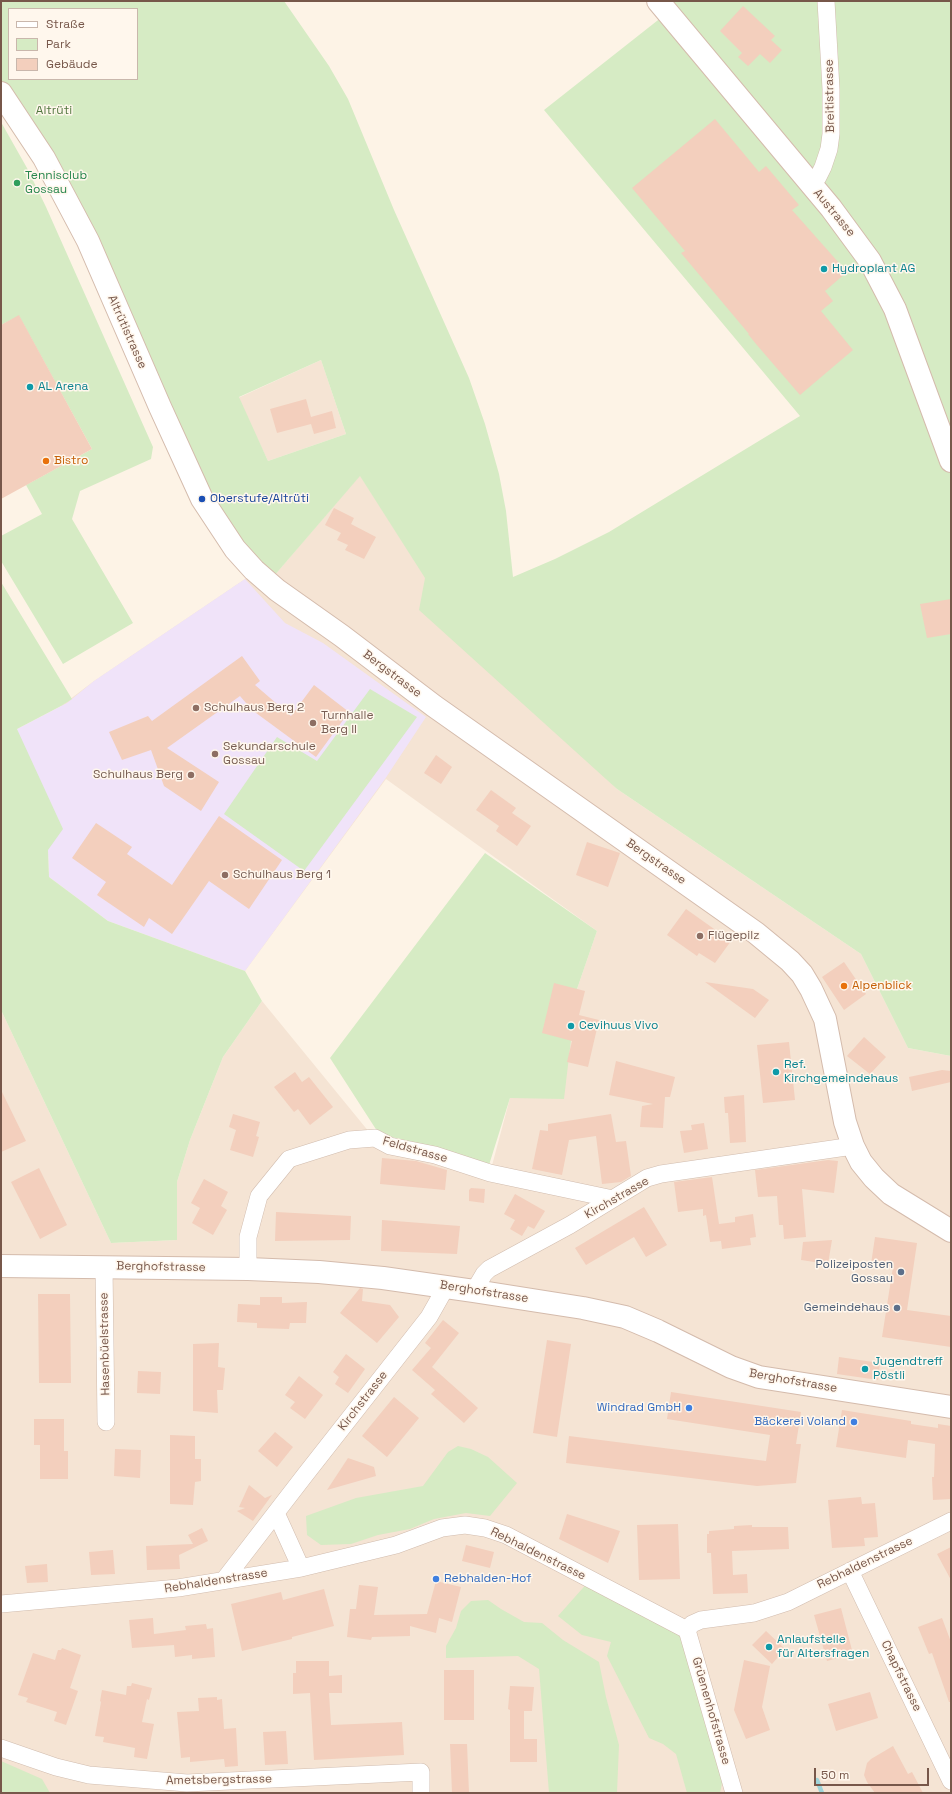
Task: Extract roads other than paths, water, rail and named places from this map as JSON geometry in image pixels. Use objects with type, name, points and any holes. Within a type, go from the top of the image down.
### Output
[{"type":"street","name":"Austrasse","points":[[658,1],[853,236],[881,280],[900,322],[951,461]]},
{"type":"street","name":"Breitistrasse","points":[[810,185],[818,177],[823,168],[829,149],[831,134],[831,89],[826,1]]},
{"type":"street","name":"Altrütistrasse","points":[[1,93],[44,158],[88,241],[160,408],[202,498],[236,549],[254,570]]},
{"type":"street","name":"Bergstrasse","points":[[254,570],[277,590],[342,636],[434,706],[756,933],[790,961],[802,974],[811,989],[825,1020],[841,1108],[853,1146],[866,1170],[881,1185],[906,1204],[951,1231]]},
{"type":"street","name":"Feldstrasse","points":[[248,1269],[248,1237],[259,1196],[289,1159],[349,1140],[374,1138],[390,1146],[435,1155],[490,1173],[613,1199]]},
{"type":"street","name":"Kirchstrasse","points":[[474,1291],[481,1278],[489,1269],[570,1225],[647,1178],[661,1174],[853,1146]]},
{"type":"street","name":"Berghofstrasse","points":[[1,1266],[104,1266],[248,1269],[350,1274],[474,1291],[589,1309],[625,1317],[658,1331],[724,1364],[759,1377],[951,1407]]},
{"type":"street","name":"Hasenbüelstrasse","points":[[104,1266],[106,1422]]},
{"type":"street","name":"Kirchstrasse","points":[[224,1580],[429,1317],[446,1287]]},
{"type":"street","points":[[276,1513],[301,1568]]},
{"type":"street","name":"Rebhaldenstrasse","points":[[1,1604],[172,1588],[301,1568],[396,1545],[442,1528],[476,1526],[506,1535],[687,1630],[692,1624],[701,1620],[742,1616],[777,1606],[951,1521]]},
{"type":"street","name":"Chapfstrasse","points":[[850,1571],[951,1781]]},
{"type":"street","name":"Grüenenhofstrasse","points":[[687,1630],[734,1793]]},
{"type":"street","name":"Ametsbergstrasse","points":[[1,1748],[56,1767],[88,1775],[187,1783],[421,1772],[421,1793]]},
{"type":"street","points":[[726,1763],[726,1793]]},
{"type":"waterway","points":[[817,1780],[822,1793]]},
{"type":"place","name":"Tennisclub Gossau","points":[[17,183]]},
{"type":"place","name":"Hydroplant AG","points":[[824,269]]},
{"type":"place","name":"AL Arena","points":[[30,387]]},
{"type":"place","name":"Bistro","points":[[46,461]]},
{"type":"place","name":"Oberstufe/Altrüti","points":[[202,499]]},
{"type":"place","name":"Schulhaus Berg 2","points":[[196,708]]},
{"type":"place","name":"Turnhalle Berg II","points":[[313,723]]},
{"type":"place","name":"Sekundarschule Gossau","points":[[215,754]]},
{"type":"place","name":"Schulhaus Berg","points":[[191,775]]},
{"type":"place","name":"Schulhaus Berg 1","points":[[225,875]]},
{"type":"place","name":"Flügepilz","points":[[700,936]]},
{"type":"place","name":"Alpenblick","points":[[844,986]]},
{"type":"place","name":"Cevihuus Vivo","points":[[571,1026]]},
{"type":"place","name":"Ref. Kirchgemeindehaus","points":[[776,1072]]},
{"type":"place","name":"Polizeiposten Gossau","points":[[901,1272]]},
{"type":"place","name":"Gemeindehaus","points":[[897,1308]]},
{"type":"place","name":"Jugendtreff Pöstli","points":[[865,1369]]},
{"type":"place","name":"Windrad GmbH","points":[[689,1408]]},
{"type":"place","name":"Bäckerei Voland","points":[[854,1422]]},
{"type":"place","name":"Rebhalden-Hof","points":[[436,1579]]},
{"type":"place","name":"Anlaufstelle für Altersfragen","points":[[769,1647]]},
{"type":"park label","name":"Altrüti","points":[[54,111]]}]
